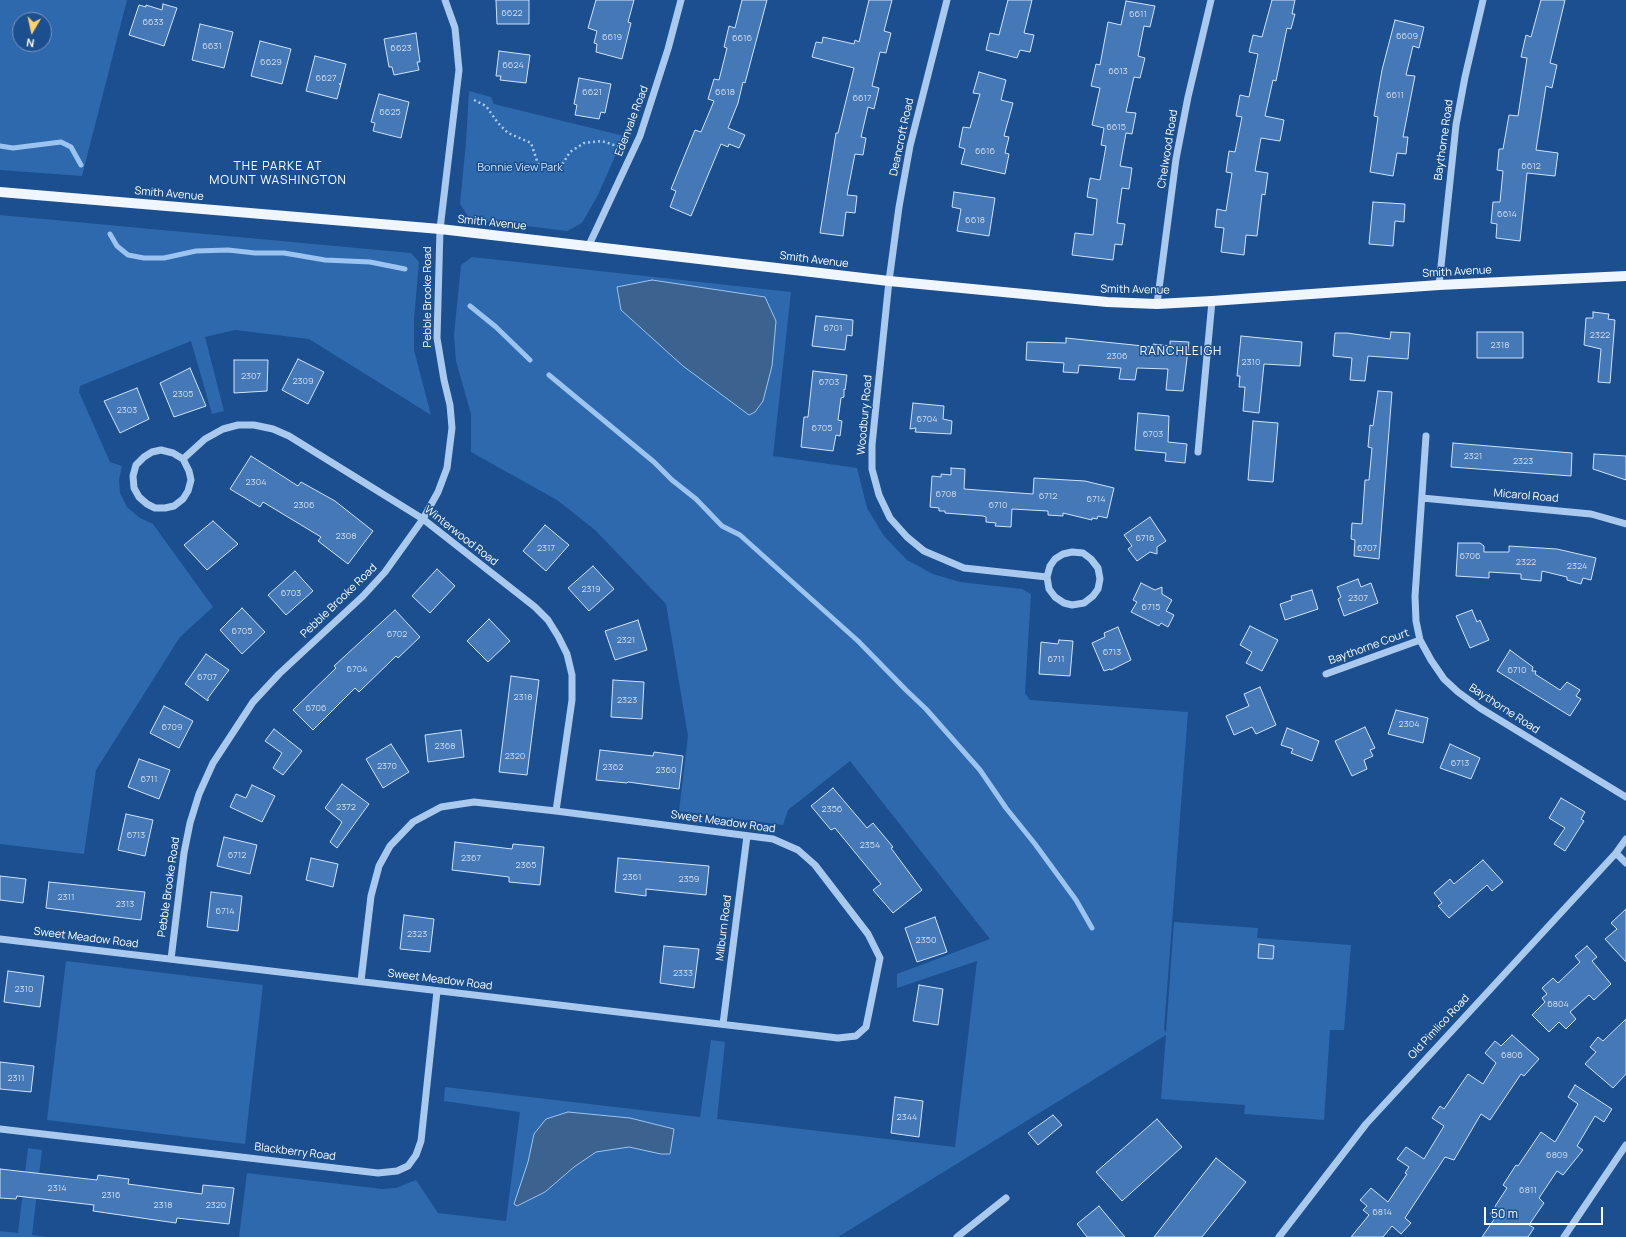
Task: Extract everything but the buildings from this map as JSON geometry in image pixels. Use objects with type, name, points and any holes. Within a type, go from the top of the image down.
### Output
[{"type":"main road","name":"Smith Avenue","points":[[0,192],[440,229],[1049,298],[1157,304],[1439,285],[1626,276]]},
{"type":"street","name":"Pebble Brooke Road","points":[[171,960],[184,853],[190,823],[199,794],[213,763],[253,702],[279,674],[367,591],[385,572],[423,519],[438,492],[447,468],[452,428],[450,405],[437,338],[440,229],[459,70],[456,28],[445,0]]},
{"type":"street","name":"Edenvale Road","points":[[589,245],[633,152],[654,97],[681,0]]},
{"type":"street","name":"Deancroft Road","points":[[889,281],[899,207],[910,146],[947,0]]},
{"type":"street","name":"Chelwood Road","points":[[1157,304],[1176,159],[1188,97],[1211,0]]},
{"type":"street","name":"Baythorne Road","points":[[1439,285],[1456,125],[1465,77],[1483,0]]},
{"type":"street","name":"Woodbury Road","points":[[889,281],[872,445],[872,469],[879,495],[890,518],[907,537],[924,551],[948,562],[964,568],[1047,577]]},
{"type":"street","points":[[1198,452],[1212,301]]},
{"type":"street","name":"Winterwood Road","points":[[183,459],[205,439],[223,429],[238,425],[254,425],[273,429],[289,436],[423,519],[534,606],[548,620],[567,654],[572,675],[572,700],[556,811]]},
{"type":"street","name":"Baythorne Road","points":[[1426,436],[1415,596],[1416,621],[1420,640],[1431,660],[1444,679],[1458,692],[1480,708],[1626,797]]},
{"type":"street","points":[[161,450],[173,453],[183,459],[189,471],[191,480],[188,491],[183,499],[174,506],[155,508],[147,504],[139,497],[134,488],[133,476],[136,465],[144,457],[152,452],[161,450]]},
{"type":"street","name":"Micarol Road","points":[[1422,498],[1591,514],[1626,524]]},
{"type":"street","points":[[1072,552],[1083,554],[1091,559],[1098,568],[1100,579],[1098,589],[1093,596],[1084,603],[1072,604],[1064,603],[1055,597],[1050,590],[1047,577],[1050,566],[1055,559],[1063,554],[1072,552]]},
{"type":"street","name":"Baythorne Court","points":[[1326,674],[1420,640]]},
{"type":"street","name":"Sweet Meadow Road","points":[[0,938],[171,960],[361,981],[838,1038],[856,1036],[866,1026],[880,958],[868,934],[815,865],[798,850],[773,839],[474,802],[441,807],[413,822],[390,846],[379,866],[371,896],[361,981]]},
{"type":"street","name":"Milburn Road","points":[[723,1024],[746,836]]},
{"type":"street","name":"Old Pimlico Road","points":[[1279,1237],[1366,1124],[1616,853],[1626,840]]},
{"type":"street","points":[[1616,853],[1626,863]]},
{"type":"street","name":"Blackberry Road","points":[[0,1129],[378,1173],[397,1171],[408,1166],[416,1155],[421,1141],[438,991]]},
{"type":"street","points":[[1564,1237],[1626,1145]]},
{"type":"street","points":[[957,1237],[1006,1198]]},
{"type":"path","points":[[474,100],[486,106],[498,123],[508,133],[532,143],[538,164],[558,171],[570,152],[590,141],[609,142],[633,152]]},
{"type":"green space","points":[[0,0],[127,0],[82,176],[0,170]]},
{"type":"green space","name":"Bonnie View Park","points":[[469,91],[491,97],[494,104],[624,136],[598,195],[582,223],[567,231],[470,219],[460,204]]},
{"type":"green space","points":[[0,215],[411,253],[419,262],[414,319],[414,350],[431,415],[309,339],[235,330],[205,337],[224,411],[212,414],[191,341],[80,386],[79,392],[110,462],[122,466],[119,479],[120,493],[127,507],[140,518],[153,524],[213,607],[180,637],[96,770],[84,854],[0,844]]},
{"type":"green space","points":[[472,257],[791,292],[773,456],[857,468],[867,508],[884,536],[907,560],[933,574],[960,582],[1022,589],[1031,594],[1025,693],[1030,700],[1188,712],[1164,1029],[1166,1033],[1174,922],[1258,928],[1257,938],[1351,945],[1344,1030],[1330,1030],[1324,1120],[1244,1114],[1245,1105],[1161,1099],[1166,1035],[838,1237],[239,1237],[247,1173],[382,1189],[396,1188],[416,1180],[438,1213],[506,1221],[520,1112],[444,1101],[445,1087],[700,1117],[711,1040],[725,1042],[717,1119],[955,1147],[977,961],[897,988],[897,974],[990,939],[850,761],[788,810],[783,825],[679,811],[688,736],[666,604],[595,530],[557,500],[471,452],[471,414],[456,361],[454,335],[461,265]]},
{"type":"green space","points":[[66,961],[263,985],[245,1144],[47,1120]]},
{"type":"green space","points":[[28,1148],[42,1150],[32,1235],[47,1237],[0,1237],[0,1231],[18,1233]]},
{"type":"shaded area","points":[[652,280],[765,297],[776,321],[772,366],[763,401],[755,412],[749,415],[683,366],[621,310],[617,287]]},
{"type":"shaded area","points":[[568,1112],[630,1118],[674,1129],[670,1154],[661,1154],[629,1147],[596,1152],[574,1167],[545,1192],[517,1206],[514,1204],[528,1162],[534,1134],[546,1119]]},
{"type":"waterway","points":[[0,146],[13,148],[61,142],[71,147],[81,165]]},
{"type":"waterway","points":[[110,234],[117,246],[128,255],[144,258],[164,258],[196,251],[228,250],[255,253],[284,253],[325,260],[370,262],[405,269]]},
{"type":"waterway","points":[[470,306],[496,327],[530,360]]},
{"type":"waterway","points":[[549,375],[654,462],[672,480],[696,499],[722,526],[740,535],[858,641],[926,709],[980,770],[1006,808],[1035,844],[1076,900],[1092,928]]},
{"type":"district","name":"THE PARKE AT MOUNT WASHINGTON","points":[[278,174]]},
{"type":"district","name":"RANCHLEIGH","points":[[1181,352]]}]
